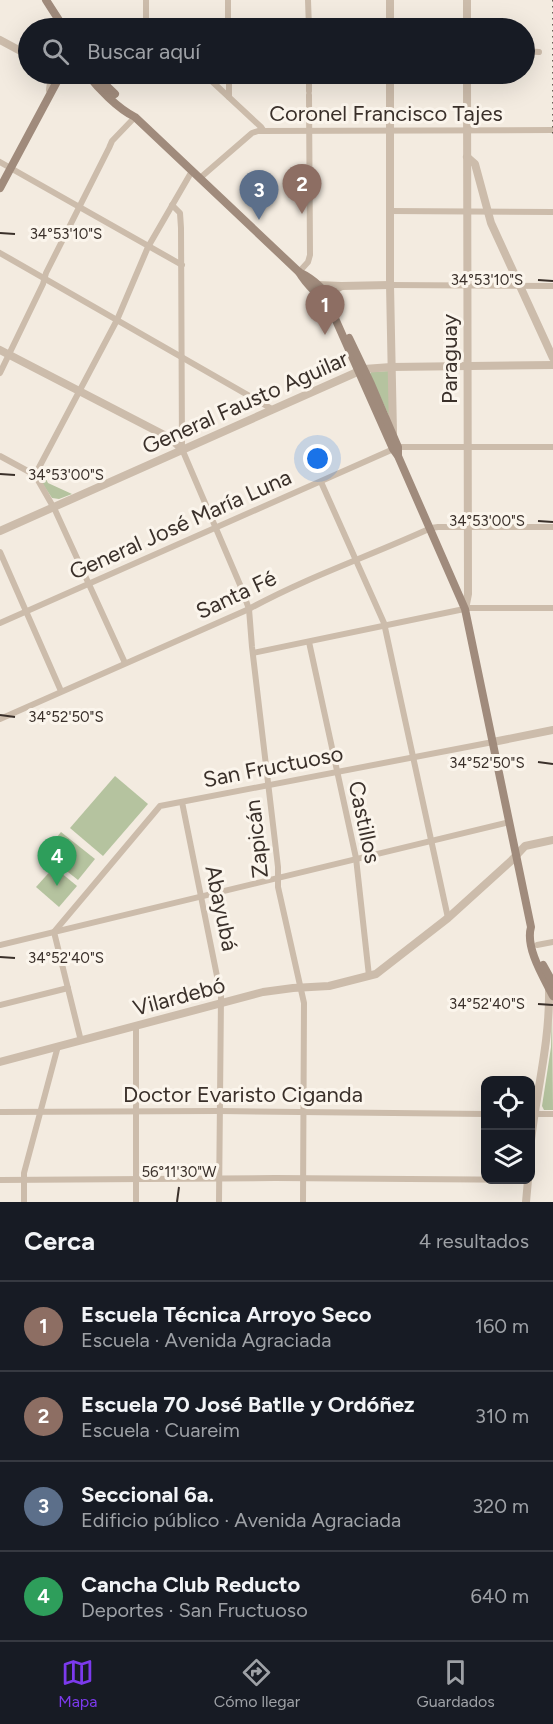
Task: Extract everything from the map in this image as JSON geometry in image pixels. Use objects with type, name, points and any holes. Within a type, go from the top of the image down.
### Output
[{"type":"main road","points":[[46,0],[58,18]]},
{"type":"main road","points":[[0,188],[56,84]]},
{"type":"main road","points":[[95,84],[128,114],[135,117]]},
{"type":"main road","points":[[105,84],[131,109],[135,117],[299,272],[318,285],[393,434],[396,451]]},
{"type":"main road","points":[[299,272],[303,280],[326,297]]},
{"type":"main road","points":[[361,370],[465,609],[531,927],[535,933],[552,989]]},
{"type":"main road","points":[[531,927],[529,933],[535,958],[552,989]]},
{"type":"street","points":[[146,0],[146,18]]},
{"type":"street","points":[[228,0],[228,18]]},
{"type":"street","points":[[309,0],[309,18]]},
{"type":"street","points":[[390,0],[390,18]]},
{"type":"street","points":[[467,0],[467,18]]},
{"type":"street","points":[[0,40],[18,50]]},
{"type":"street","points":[[50,93],[51,84]]},
{"type":"street","points":[[215,84],[263,130]]},
{"type":"street","points":[[229,84],[229,97]]},
{"type":"street","points":[[299,272],[308,262],[310,255],[309,84]]},
{"type":"street","points":[[390,84],[393,434]]},
{"type":"street","name":"Paraguay","points":[[465,609],[468,594],[467,84]]},
{"type":"street","points":[[0,373],[46,273],[112,141],[135,117]]},
{"type":"street","name":"Coronel Francisco Tajes","points":[[200,178],[252,133],[263,130],[390,132],[553,130]]},
{"type":"street","points":[[467,157],[475,164],[487,212],[553,358]]},
{"type":"street","points":[[0,162],[148,248],[182,265]]},
{"type":"street","points":[[35,475],[117,320],[148,248],[192,171]]},
{"type":"street","points":[[172,205],[177,209],[181,218],[182,449]]},
{"type":"street","points":[[390,211],[553,212]]},
{"type":"street","points":[[0,253],[272,409]]},
{"type":"street","points":[[318,285],[552,286]]},
{"type":"street","points":[[326,297],[342,286]]},
{"type":"street","points":[[0,350],[171,438],[182,449]]},
{"type":"street","name":"General Fausto Aguilar","points":[[0,531],[361,370],[392,367],[553,365]]},
{"type":"street","points":[[171,438],[178,438],[182,434]]},
{"type":"street","name":"General José María Luna","points":[[0,623],[396,451],[467,447],[553,447]]},
{"type":"street","name":"Zapicán","points":[[182,449],[249,609],[279,877],[278,887],[304,1003],[303,1202]]},
{"type":"street","points":[[0,456],[35,475],[53,507],[125,663]]},
{"type":"street","points":[[321,482],[385,626],[448,918]]},
{"type":"street","name":"Santa Fé","points":[[0,719],[249,609],[282,592],[431,528],[553,527]]},
{"type":"street","points":[[0,552],[61,691]]},
{"type":"street","points":[[253,653],[465,609],[553,608]]},
{"type":"street","name":"Castillos","points":[[309,642],[356,858],[369,976]]},
{"type":"street","name":"San Fructuoso","points":[[54,932],[160,806],[553,730]]},
{"type":"street","name":"Abayubá","points":[[182,802],[221,996],[219,1202]]},
{"type":"street","points":[[0,945],[510,822]]},
{"type":"street","name":"Vilardebó","points":[[0,1062],[263,992],[329,986],[369,976],[383,970],[448,918],[525,846],[553,840]]},
{"type":"street","points":[[54,932],[81,1041]]},
{"type":"street","points":[[537,945],[553,942]]},
{"type":"street","points":[[0,1005],[68,988]]},
{"type":"street","points":[[535,1100],[545,1055],[552,989]]},
{"type":"street","points":[[135,1202],[136,1026]]},
{"type":"street","points":[[24,1202],[24,1173],[58,1046]]},
{"type":"street","name":"Doctor Evaristo Ciganda","points":[[0,1112],[219,1110],[481,1113]]},
{"type":"street","points":[[535,1114],[553,1114]]},
{"type":"street","points":[[0,1180],[219,1178],[481,1180]]},
{"type":"street","points":[[526,1202],[528,1184]]},
{"type":"green space","points":[[389,371],[390,416],[370,374],[371,372]]},
{"type":"green space","points":[[42,476],[48,483],[72,494],[59,499],[52,498],[40,480]]},
{"type":"green space","points":[[115,776],[148,804],[103,856],[70,828]]},
{"type":"green space","points":[[61,832],[95,859],[78,880],[44,853]]},
{"type":"green space","points":[[54,867],[77,886],[59,907],[36,887]]},
{"type":"green space","points":[[552,1005],[553,1110],[544,1110],[542,1106],[551,1047]]},
{"type":"railway","points":[[553,0],[553,138]]},
{"type":"place","name":"Escuela 70 José Batlle y Ordóñez","points":[[302,214]]},
{"type":"place","name":"Seccional 6a.","points":[[259,220]]},
{"type":"place","name":"Escuela Técnica Arroyo Seco","points":[[325,335]]},
{"type":"place","name":"Cancha Club Reducto","points":[[57,886]]}]
